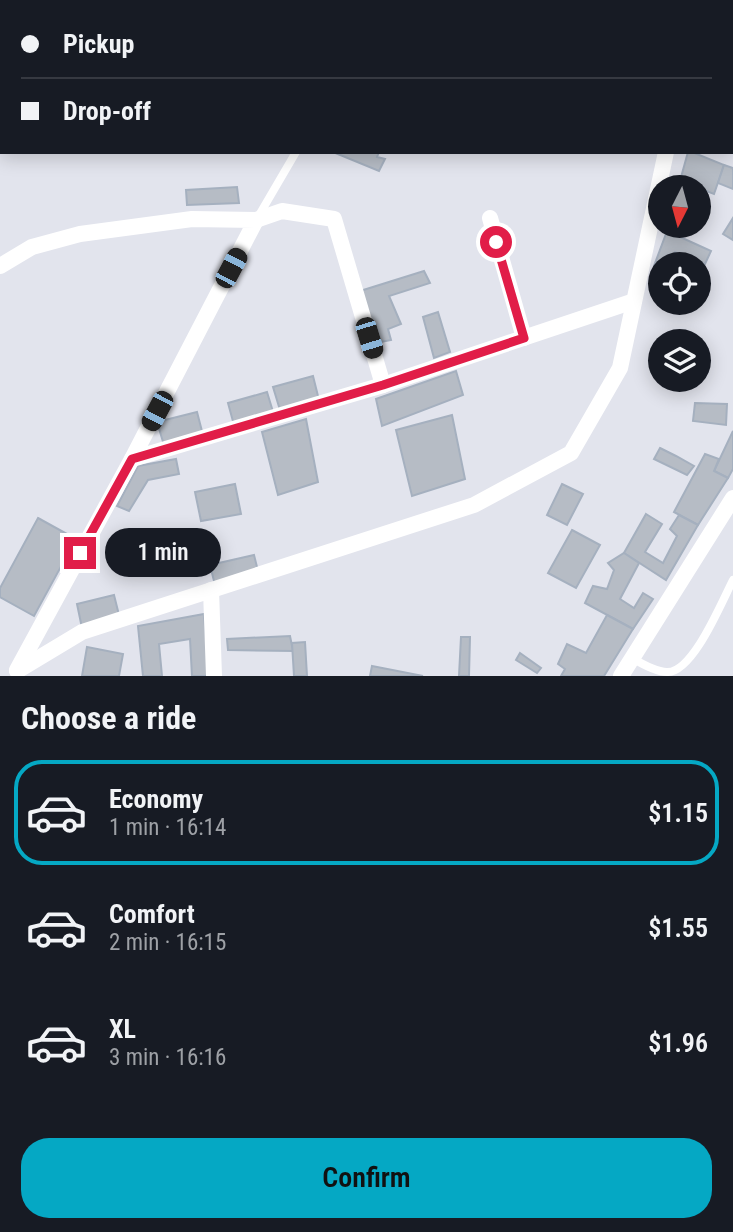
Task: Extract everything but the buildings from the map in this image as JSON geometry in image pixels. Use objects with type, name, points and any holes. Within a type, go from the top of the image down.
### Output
[{"type":"street","points":[[15,673],[82,632],[474,506],[570,453],[620,368],[666,154]]},
{"type":"street","points":[[0,266],[32,247],[80,234],[192,219],[256,220],[282,211],[334,219],[383,385]]},
{"type":"street","points":[[489,218],[524,338]]},
{"type":"street","points":[[15,673],[132,459],[256,220]]},
{"type":"street","points":[[132,459],[383,385],[634,301]]},
{"type":"street","points":[[621,676],[733,498]]},
{"type":"street","points":[[211,590],[214,676]]},
{"type":"lane","points":[[256,220],[295,154]]},
{"type":"lane","points":[[632,658],[667,673],[685,665],[705,635],[733,580]]},
{"type":"route","points":[[80,553],[132,459],[383,385],[524,338],[496,242]]}]
